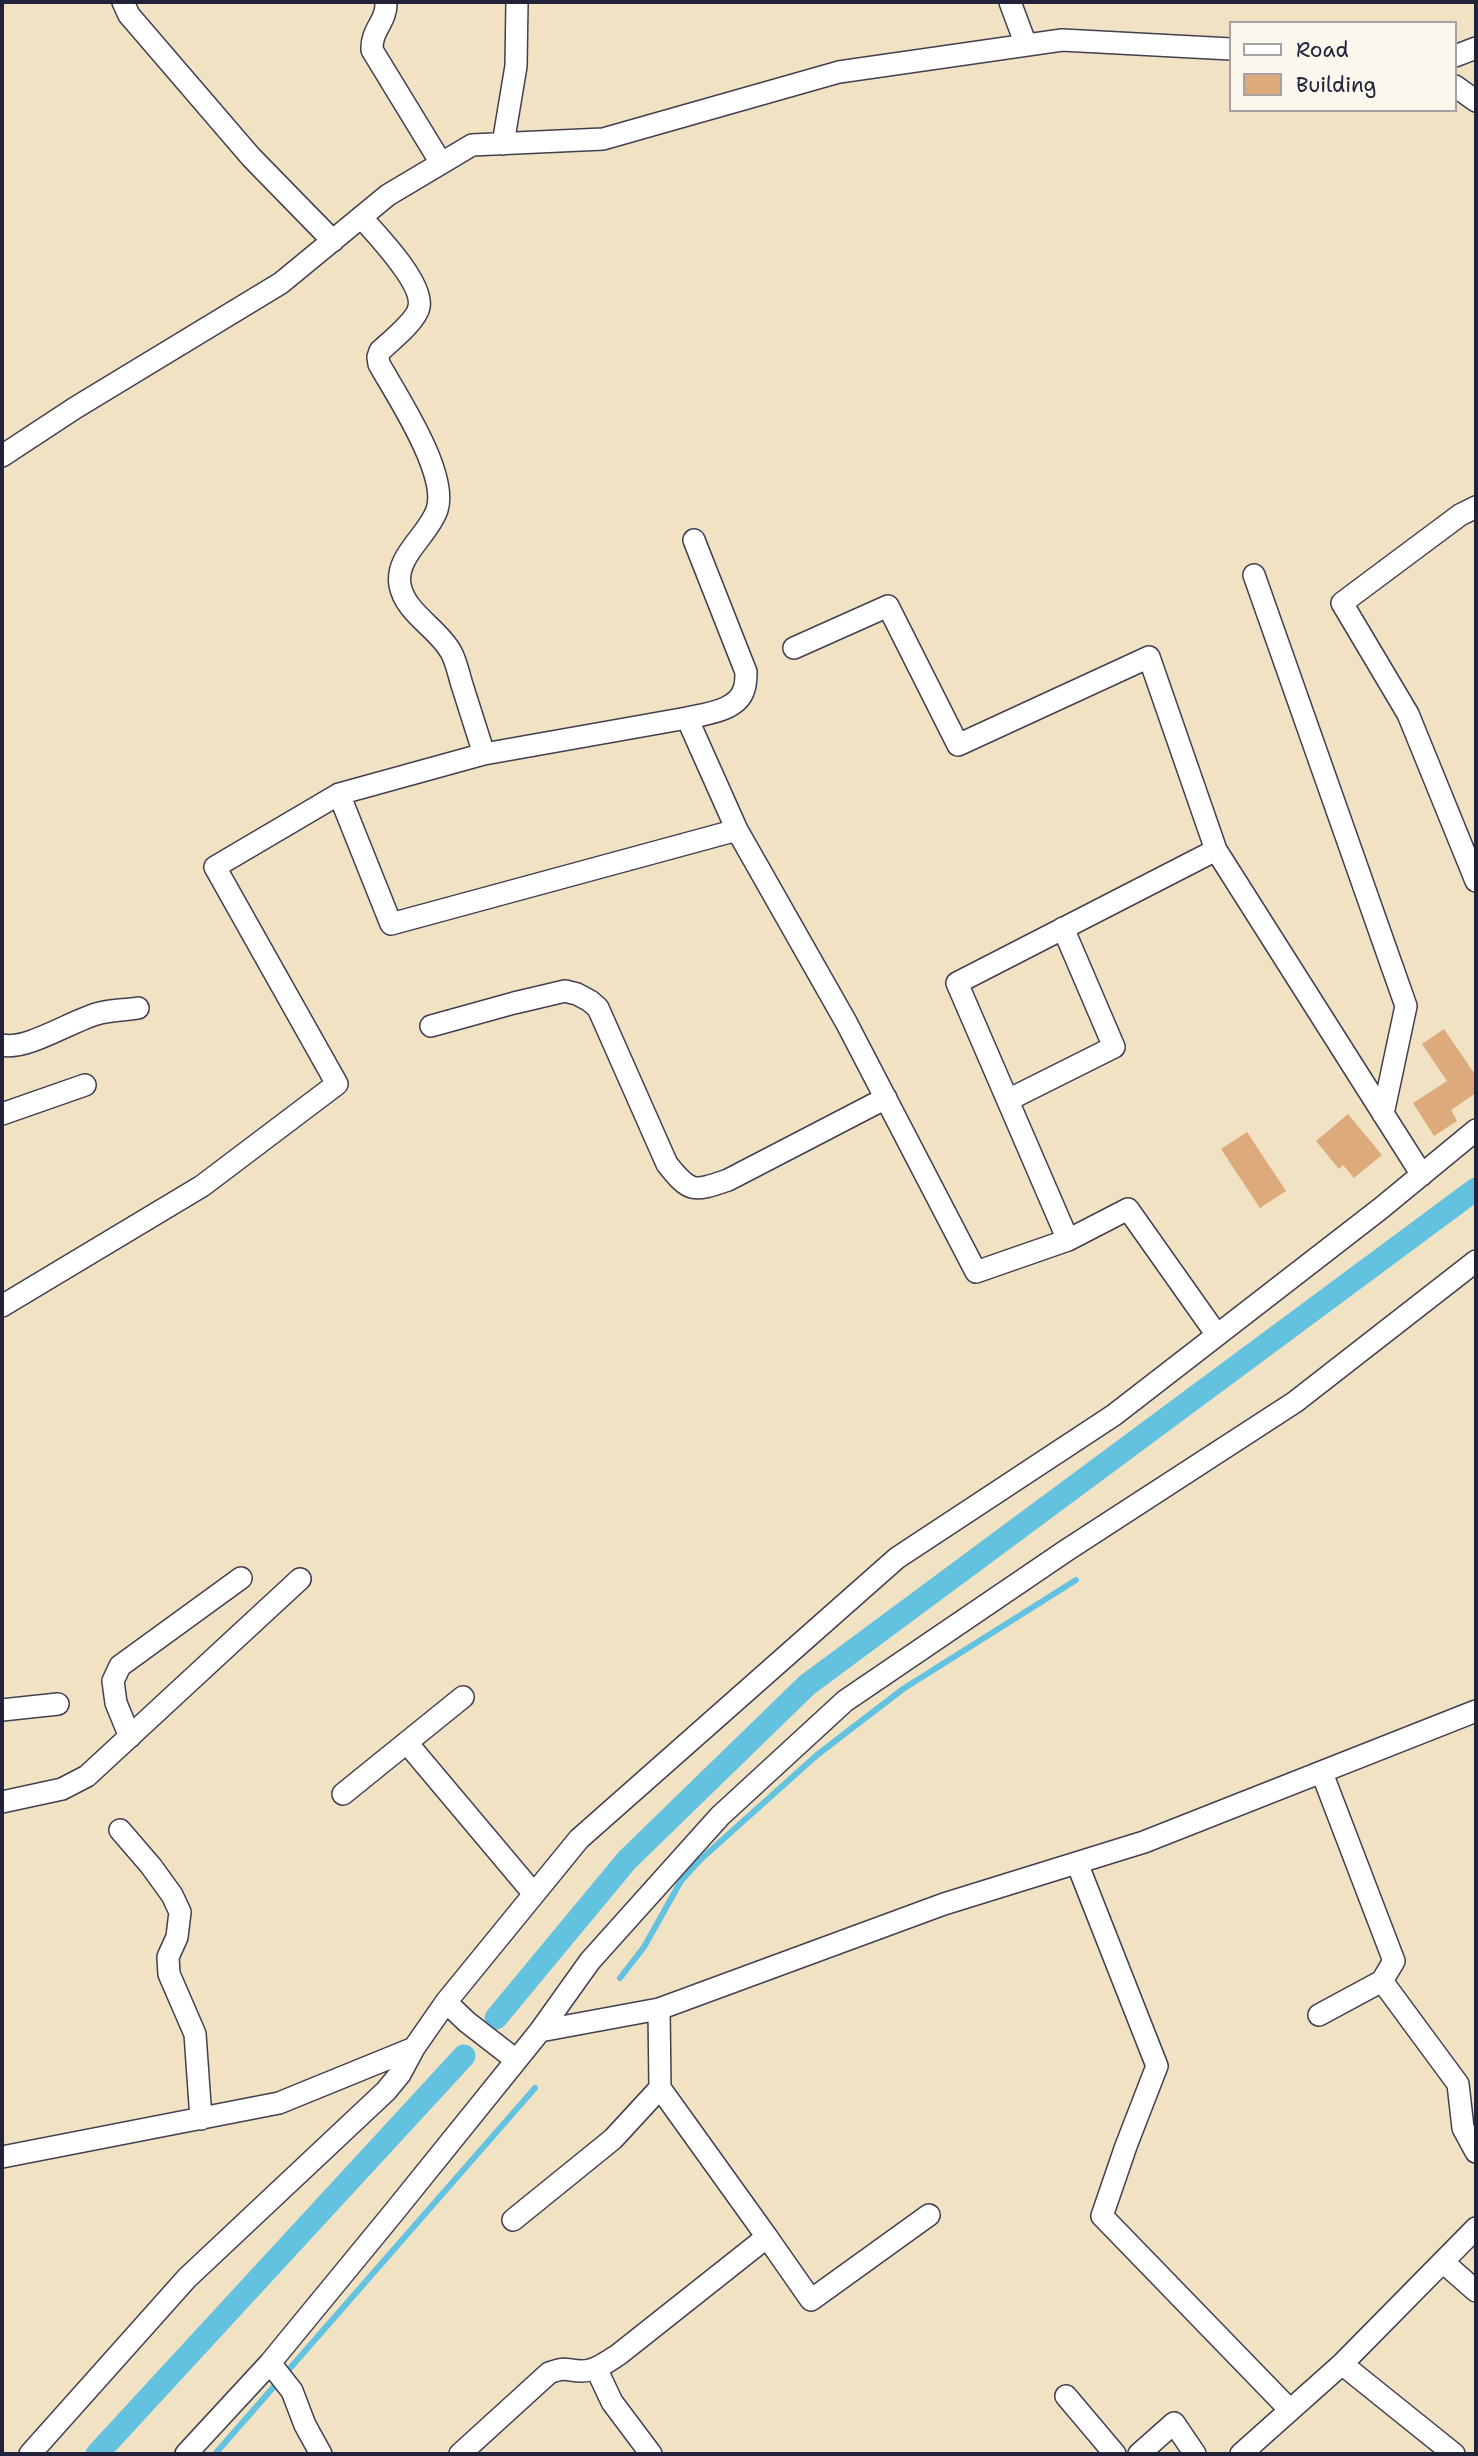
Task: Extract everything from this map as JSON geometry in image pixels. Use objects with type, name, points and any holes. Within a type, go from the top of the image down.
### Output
[{"type":"street","points":[[123,2],[129,15],[251,157],[333,241]]},
{"type":"street","points":[[386,2],[385,17],[372,38],[372,50],[442,163]]},
{"type":"street","points":[[503,144],[516,66],[517,2]]},
{"type":"street","points":[[1010,2],[1026,45]]},
{"type":"street","points":[[2,456],[86,401],[281,284],[388,194],[472,145],[603,139],[839,72],[1062,40],[1230,49]]},
{"type":"street","points":[[1457,55],[1476,47]]},
{"type":"street","points":[[1457,87],[1476,101]]},
{"type":"street","points":[[361,217],[414,284],[419,298],[415,317],[380,351],[378,357],[379,364],[425,446],[440,495],[435,514],[399,574],[401,588],[413,609],[438,633],[453,657],[484,754]]},
{"type":"street","points":[[1476,508],[1460,515],[1342,603],[1408,714],[1476,881]]},
{"type":"street","points":[[2,1306],[202,1186],[338,1084],[215,867],[339,793],[484,754],[687,718],[720,710],[736,701],[744,691],[746,672],[694,540]]},
{"type":"street","points":[[1254,575],[1406,1006],[1383,1114]]},
{"type":"street","points":[[794,648],[888,606],[958,745],[1149,657],[1216,850],[1422,1175]]},
{"type":"street","points":[[687,718],[737,830],[846,1022],[976,1272],[1068,1240],[1128,1209],[1217,1335]]},
{"type":"street","points":[[339,793],[391,924],[737,830]]},
{"type":"street","points":[[1068,1240],[957,982],[1216,850]]},
{"type":"street","points":[[1008,1100],[1114,1047],[1063,928]]},
{"type":"street","points":[[431,1026],[565,991],[590,1001],[598,1008],[667,1164],[682,1182],[693,1188],[706,1188],[727,1180],[886,1098]]},
{"type":"street","points":[[2,1045],[24,1042],[99,1013],[138,1008]]},
{"type":"street","points":[[2,1114],[85,1085]]},
{"type":"street","points":[[30,2454],[187,2278],[386,2091],[400,2074],[414,2048],[446,2002],[579,1839],[897,1559],[1114,1415],[1476,1130]]},
{"type":"street","points":[[186,2454],[280,2376],[590,1961],[720,1816],[845,1701],[1067,1550],[1295,1402],[1476,1261]]},
{"type":"street","points":[[130,1737],[116,1703],[113,1681],[120,1666],[241,1578]]},
{"type":"street","points":[[2,1802],[62,1789],[88,1776],[300,1579]]},
{"type":"street","points":[[342,1794],[463,1697]]},
{"type":"street","points":[[2,1710],[58,1704]]},
{"type":"street","points":[[540,2031],[659,2008],[944,1904],[1144,1842],[1476,1711]]},
{"type":"street","points":[[407,1744],[534,1894]]},
{"type":"street","points":[[1319,2015],[1382,1981],[1394,1961],[1322,1773]]},
{"type":"street","points":[[120,1830],[151,1866],[172,1895],[180,1912],[177,1937],[168,1957],[169,1974],[195,2034],[201,2119]]},
{"type":"street","points":[[1077,1863],[1157,2066],[1102,2216],[1290,2410]]},
{"type":"street","points":[[1382,1981],[1458,2084],[1463,2128],[1476,2152]]},
{"type":"street","points":[[446,2002],[516,2060]]},
{"type":"street","points":[[659,2008],[660,2088],[811,2300],[929,2216]]},
{"type":"street","points":[[2,2157],[279,2103],[414,2048]]},
{"type":"street","points":[[513,2220],[612,2139],[660,2088]]},
{"type":"street","points":[[1243,2454],[1342,2364],[1476,2228]]},
{"type":"street","points":[[460,2454],[549,2373],[560,2368],[581,2371],[596,2368],[618,2355],[767,2237]]},
{"type":"street","points":[[1443,2262],[1476,2291]]},
{"type":"street","points":[[1342,2364],[1454,2454]]},
{"type":"street","points":[[596,2368],[612,2402],[651,2454]]},
{"type":"street","points":[[280,2376],[321,2454]]},
{"type":"street","points":[[1066,2396],[1115,2454]]},
{"type":"street","points":[[1139,2454],[1174,2423],[1195,2454]]},
{"type":"building","points":[[1444,1029],[1476,1076],[1476,1093],[1451,1110],[1457,1121],[1434,1136],[1413,1103],[1447,1081],[1422,1044]]},
{"type":"building","points":[[1348,1114],[1382,1155],[1354,1178],[1343,1165],[1339,1169],[1316,1141]]},
{"type":"building","points":[[1247,1132],[1286,1191],[1260,1208],[1221,1149]]},
{"type":"waterway","points":[[496,2018],[627,1860],[807,1685],[1476,1189]]},
{"type":"waterway","points":[[620,1978],[644,1947],[681,1881],[700,1860],[817,1755],[903,1689],[1076,1580]]},
{"type":"waterway","points":[[97,2454],[464,2056]]},
{"type":"waterway","points":[[215,2454],[535,2088]]}]
